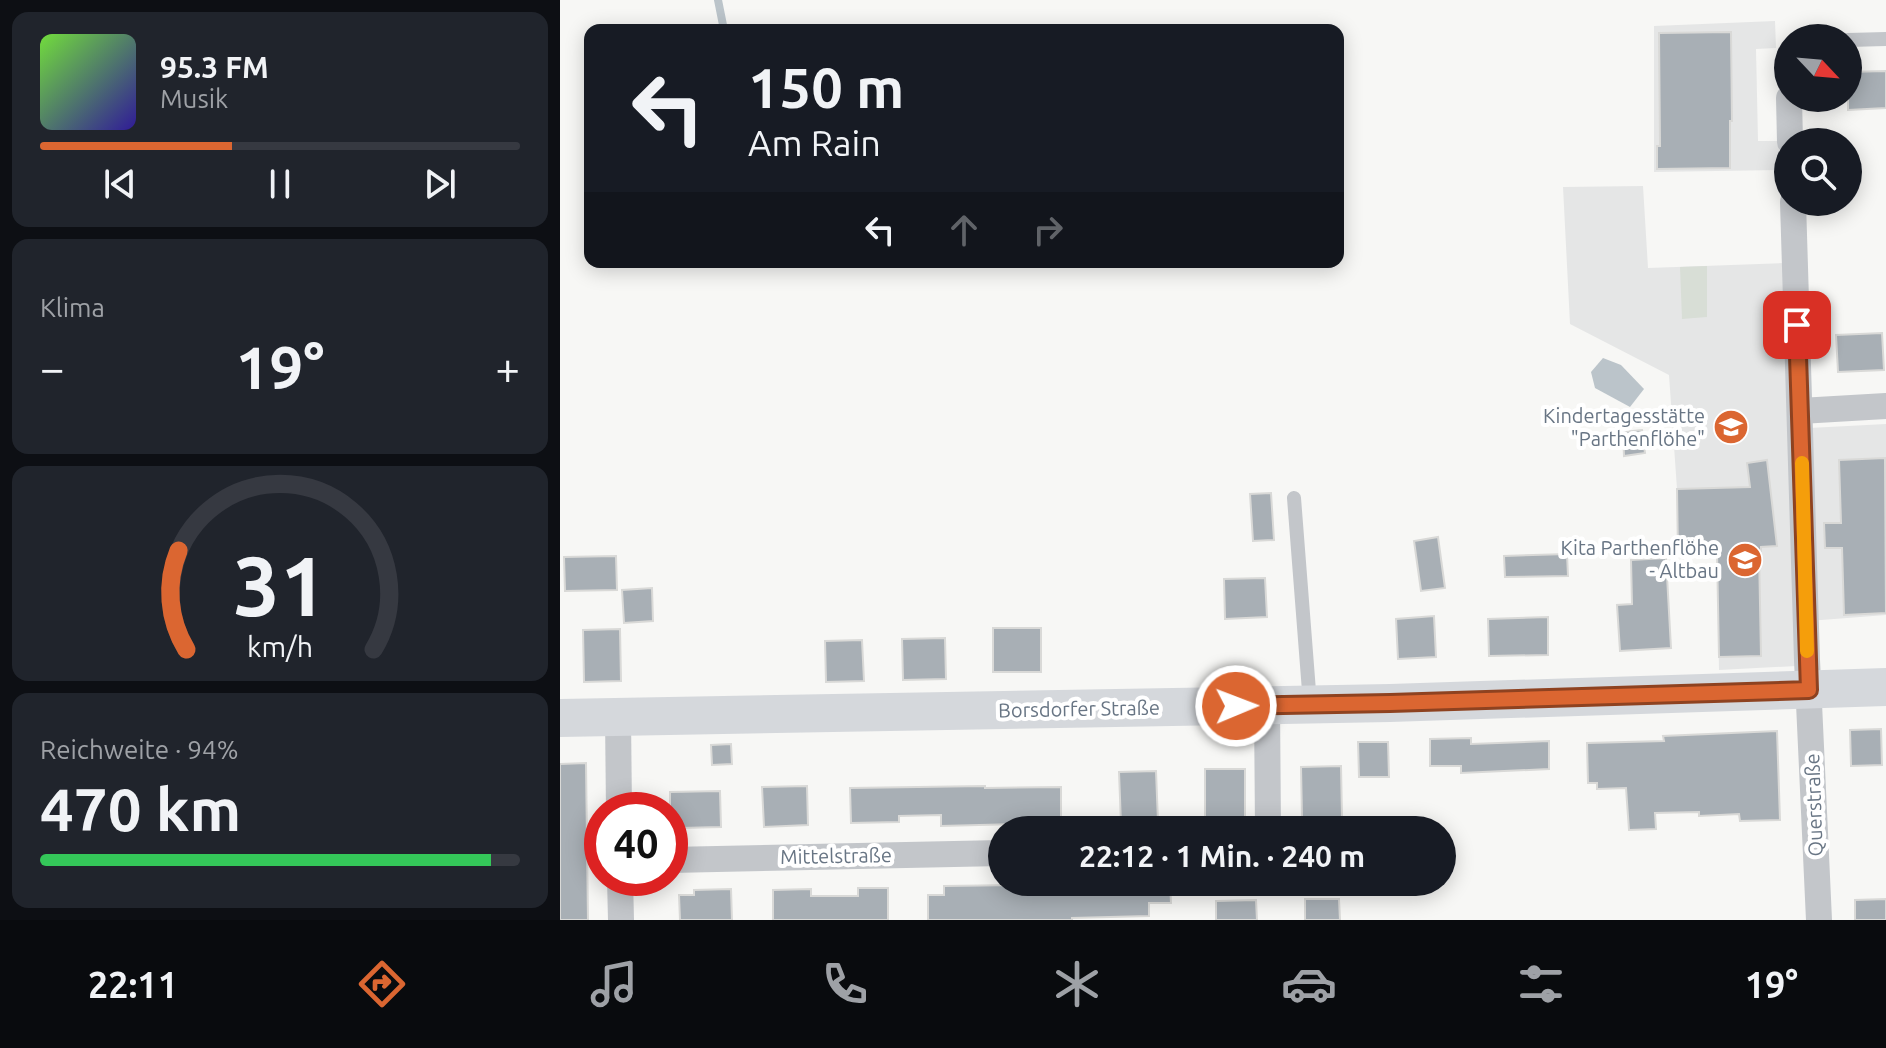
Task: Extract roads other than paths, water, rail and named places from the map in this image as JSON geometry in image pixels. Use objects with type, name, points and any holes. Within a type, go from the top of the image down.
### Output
[{"type":"street","name":"Querstraße","points":[[1793,216],[1819,920]]},
{"type":"street","points":[[1800,411],[1886,406]]},
{"type":"street","name":"Borsdorfer Straße","points":[[560,718],[1310,705],[1886,687]]},
{"type":"street","points":[[1267,705],[1268,816]]},
{"type":"street","points":[[618,717],[619,792]]},
{"type":"street","name":"Mittelstraße","points":[[688,860],[988,853]]},
{"type":"street","points":[[620,896],[621,920]]},
{"type":"lane","points":[[1862,40],[1886,39]]},
{"type":"lane","points":[[1294,498],[1310,705]]},
{"type":"waterway","points":[[718,0],[723,24]]},
{"type":"place","name":"Kindertagesstätte \"Parthenflöhe\"","points":[[1731,427]]},
{"type":"place","name":"Kita Parthenflöhe - Altbau","points":[[1745,560]]}]
